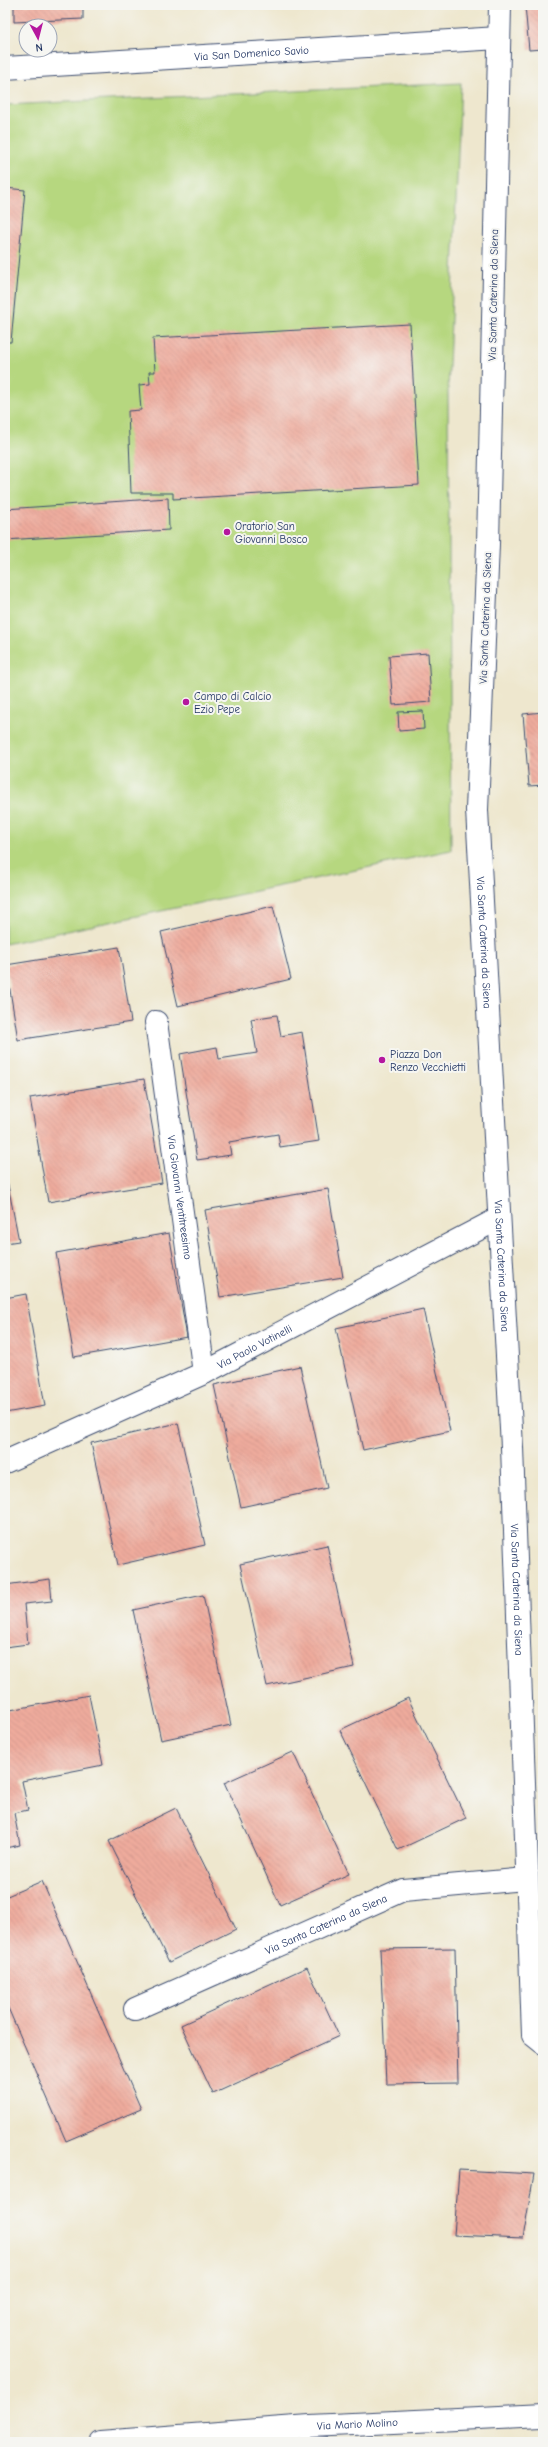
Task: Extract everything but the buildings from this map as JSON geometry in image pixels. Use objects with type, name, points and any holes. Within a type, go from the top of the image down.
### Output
[{"type":"street","name":"Via Santa Caterina da Siena","points":[[500,5],[488,544],[476,810],[512,1447],[526,1879],[533,2036],[543,2043]]},
{"type":"street","name":"Via San Domenico Savio","points":[[5,68],[499,38]]},
{"type":"street","name":"Via Giovanni Ventitreesimo","points":[[156,1022],[204,1373]]},
{"type":"street","name":"Via Paolo Votinelli","points":[[5,1462],[204,1373],[498,1219]]},
{"type":"street","name":"Via Santa Caterina da Siena","points":[[136,2009],[403,1890],[526,1879]]},
{"type":"street","name":"Via Mario Molino","points":[[100,2442],[310,2426],[543,2415]]},
{"type":"green space","name":"Oratorio San Giovanni Bosco","points":[[461,83],[448,391],[451,850],[5,944],[5,105]]},
{"type":"place","name":"Oratorio San Giovanni Bosco","points":[[227,532]]},
{"type":"place","name":"Campo di Calcio Ezio Pepe","points":[[186,702]]},
{"type":"place","name":"Piazza Don Renzo Vecchietti","points":[[382,1060]]}]
